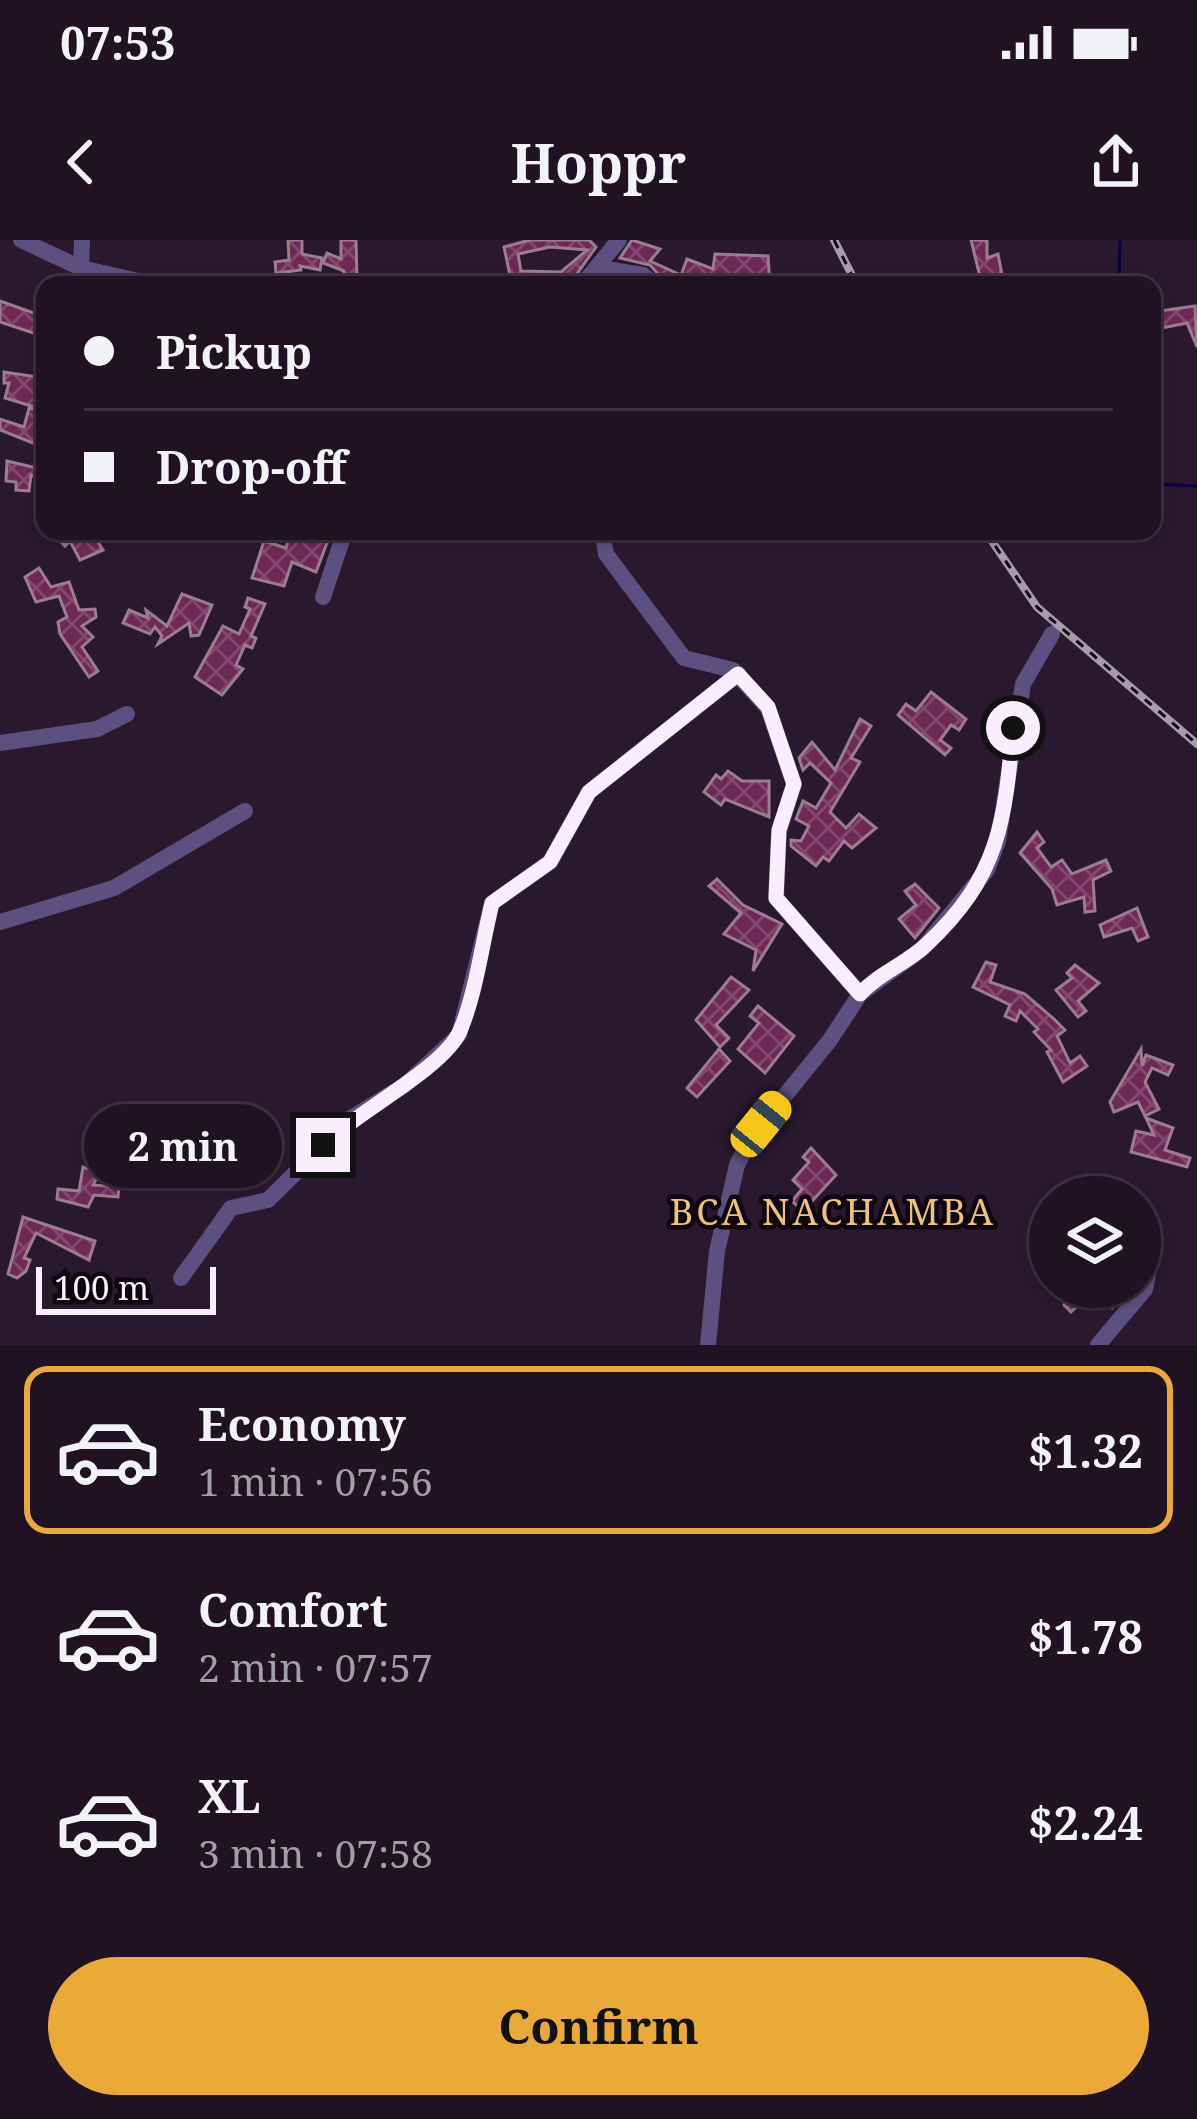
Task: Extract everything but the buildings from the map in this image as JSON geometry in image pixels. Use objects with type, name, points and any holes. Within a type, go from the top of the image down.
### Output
[{"type":"street","points":[[21,240],[81,268],[116,276]]},
{"type":"street","points":[[81,268],[82,240]]},
{"type":"street","points":[[592,276],[619,240]]},
{"type":"street","points":[[600,268],[644,276]]},
{"type":"street","points":[[323,597],[342,540]]},
{"type":"street","points":[[604,540],[606,554],[684,658],[738,674],[768,707],[794,784],[779,830],[776,898],[860,994]]},
{"type":"street","points":[[708,1345],[717,1251],[736,1165],[752,1136],[830,1040],[860,994],[935,936],[994,858],[1023,684],[1052,634]]},
{"type":"street","points":[[181,1279],[231,1208],[268,1200],[351,1118],[405,1085],[459,1035],[492,903],[550,862],[589,792],[738,674]]},
{"type":"street","points":[[0,742],[97,729],[127,714]]},
{"type":"street","points":[[0,922],[114,888],[245,811]]},
{"type":"street","points":[[1098,1345],[1129,1308]]},
{"type":"waterway","points":[[1119,276],[1120,240]]},
{"type":"waterway","points":[[1161,484],[1197,486]]},
{"type":"railway","points":[[834,240],[852,276]]},
{"type":"railway","points":[[991,540],[1037,607],[1197,744]]},
{"type":"district","name":"BCA NACHAMBA","points":[[833,1212]]},
{"type":"route","points":[[323,1145],[351,1118],[405,1085],[459,1035],[492,903],[550,862],[589,792],[666,726],[738,674],[768,707],[794,784],[793,800],[779,830],[774,889],[779,906],[860,994],[935,936],[994,858],[1013,728]]}]
